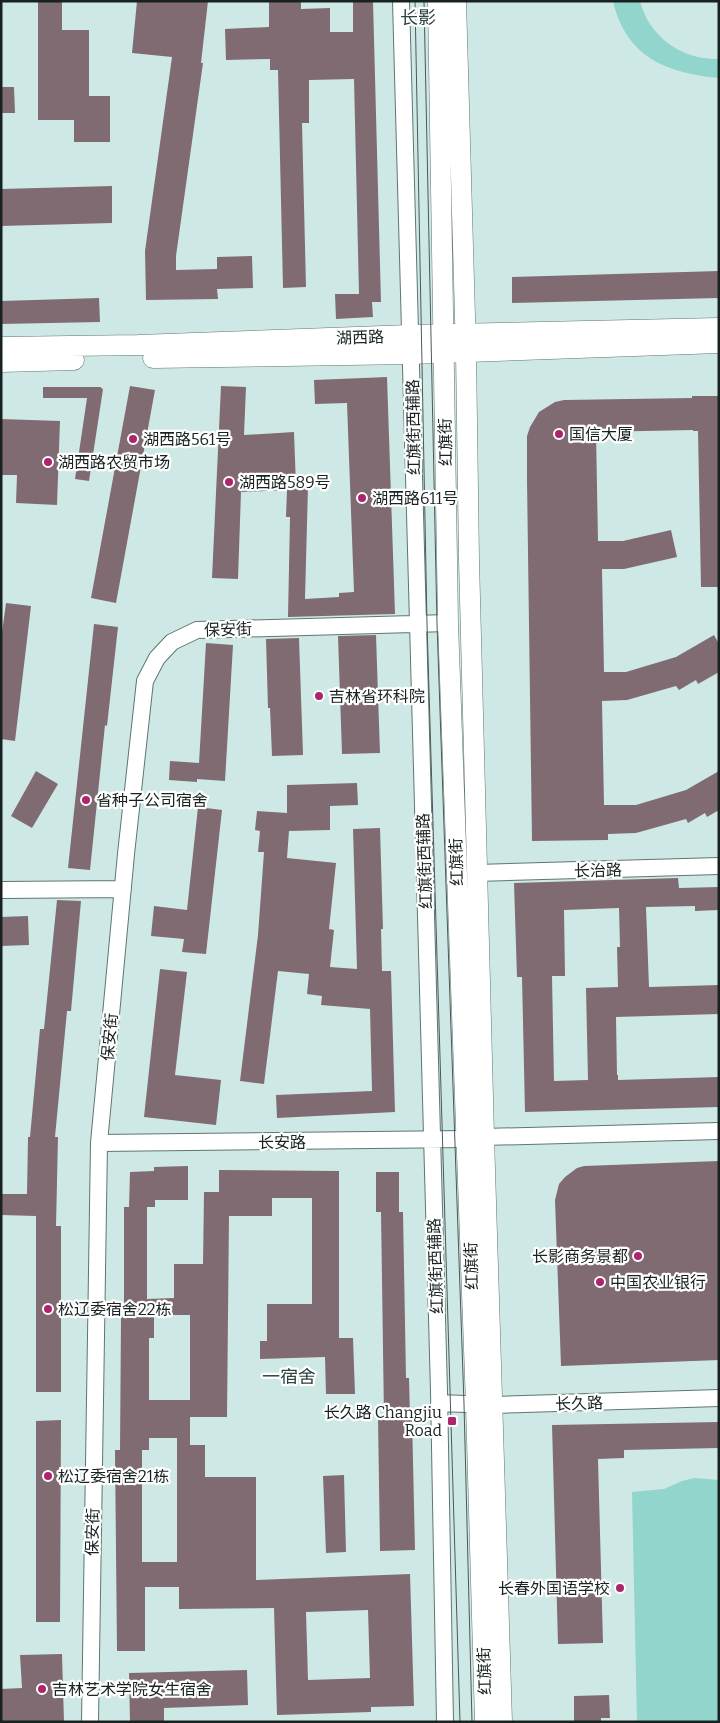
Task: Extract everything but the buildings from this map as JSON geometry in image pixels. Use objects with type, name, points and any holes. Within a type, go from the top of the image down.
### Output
[{"type":"main road","name":"红旗街","points":[[438,1],[448,623],[475,1138],[484,1405],[502,1722]]},
{"type":"main road","name":"红旗街","points":[[456,1],[477,873],[475,1138]]},
{"type":"main road","name":"湖西路","points":[[465,343],[719,328]]},
{"type":"main road","name":"湖西路","points":[[1,362],[444,343],[719,343]]},
{"type":"main road","name":"湖西路","points":[[1,347],[411,344]]},
{"type":"main road","name":"红旗街","points":[[484,1405],[485,1722]]},
{"type":"street","name":"红旗街西辅路","points":[[401,1],[439,1403],[445,1722]]},
{"type":"street","name":"保安街","points":[[90,1722],[99,1143],[145,681],[157,658],[172,642],[197,630],[448,623]]},
{"type":"street","name":"长治路","points":[[477,873],[719,866]]},
{"type":"street","points":[[1,890],[123,889]]},
{"type":"street","name":"长安路","points":[[99,1143],[431,1141],[719,1131]]},
{"type":"street","name":"长久路","points":[[439,1403],[484,1405],[719,1398]]},
{"type":"shaded area","points":[[613,1],[640,1],[644,14],[651,25],[669,44],[680,51],[692,55],[719,59],[719,78],[682,72],[651,59],[638,49],[628,36],[619,20]]},
{"type":"shaded area","points":[[694,1478],[719,1480],[719,1722],[637,1722],[632,1492],[664,1489]]},
{"type":"tram line","points":[[415,1],[427,624],[460,1722]]},
{"type":"tram line","points":[[424,1],[437,624],[464,1404],[472,1722]]},
{"type":"place","name":"国信大厦","points":[[559,434]]},
{"type":"place","name":"湖西路561号","points":[[133,439]]},
{"type":"place","name":"湖西路农贸市场","points":[[48,462]]},
{"type":"place","name":"湖西路589号","points":[[229,482]]},
{"type":"place","name":"湖西路611号","points":[[362,498]]},
{"type":"place","name":"吉林省环科院","points":[[319,696]]},
{"type":"place","name":"省种子公司宿舍","points":[[86,800]]},
{"type":"place","name":"长影商务景都","points":[[638,1256]]},
{"type":"place","name":"中国农业银行","points":[[600,1282]]},
{"type":"place","name":"松辽委宿舍22栋","points":[[48,1309]]},
{"type":"place","name":"长久路 Changjiu Road","points":[[452,1421]]},
{"type":"place","name":"松辽委宿舍21栋","points":[[48,1476]]},
{"type":"place","name":"长春外国语学校","points":[[620,1588]]},
{"type":"place","name":"吉林艺术学院女生宿舍","points":[[42,1689]]},
{"type":"district","name":"长影","points":[[418,18]]},
{"type":"district","name":"一宿舍","points":[[289,1377]]}]
